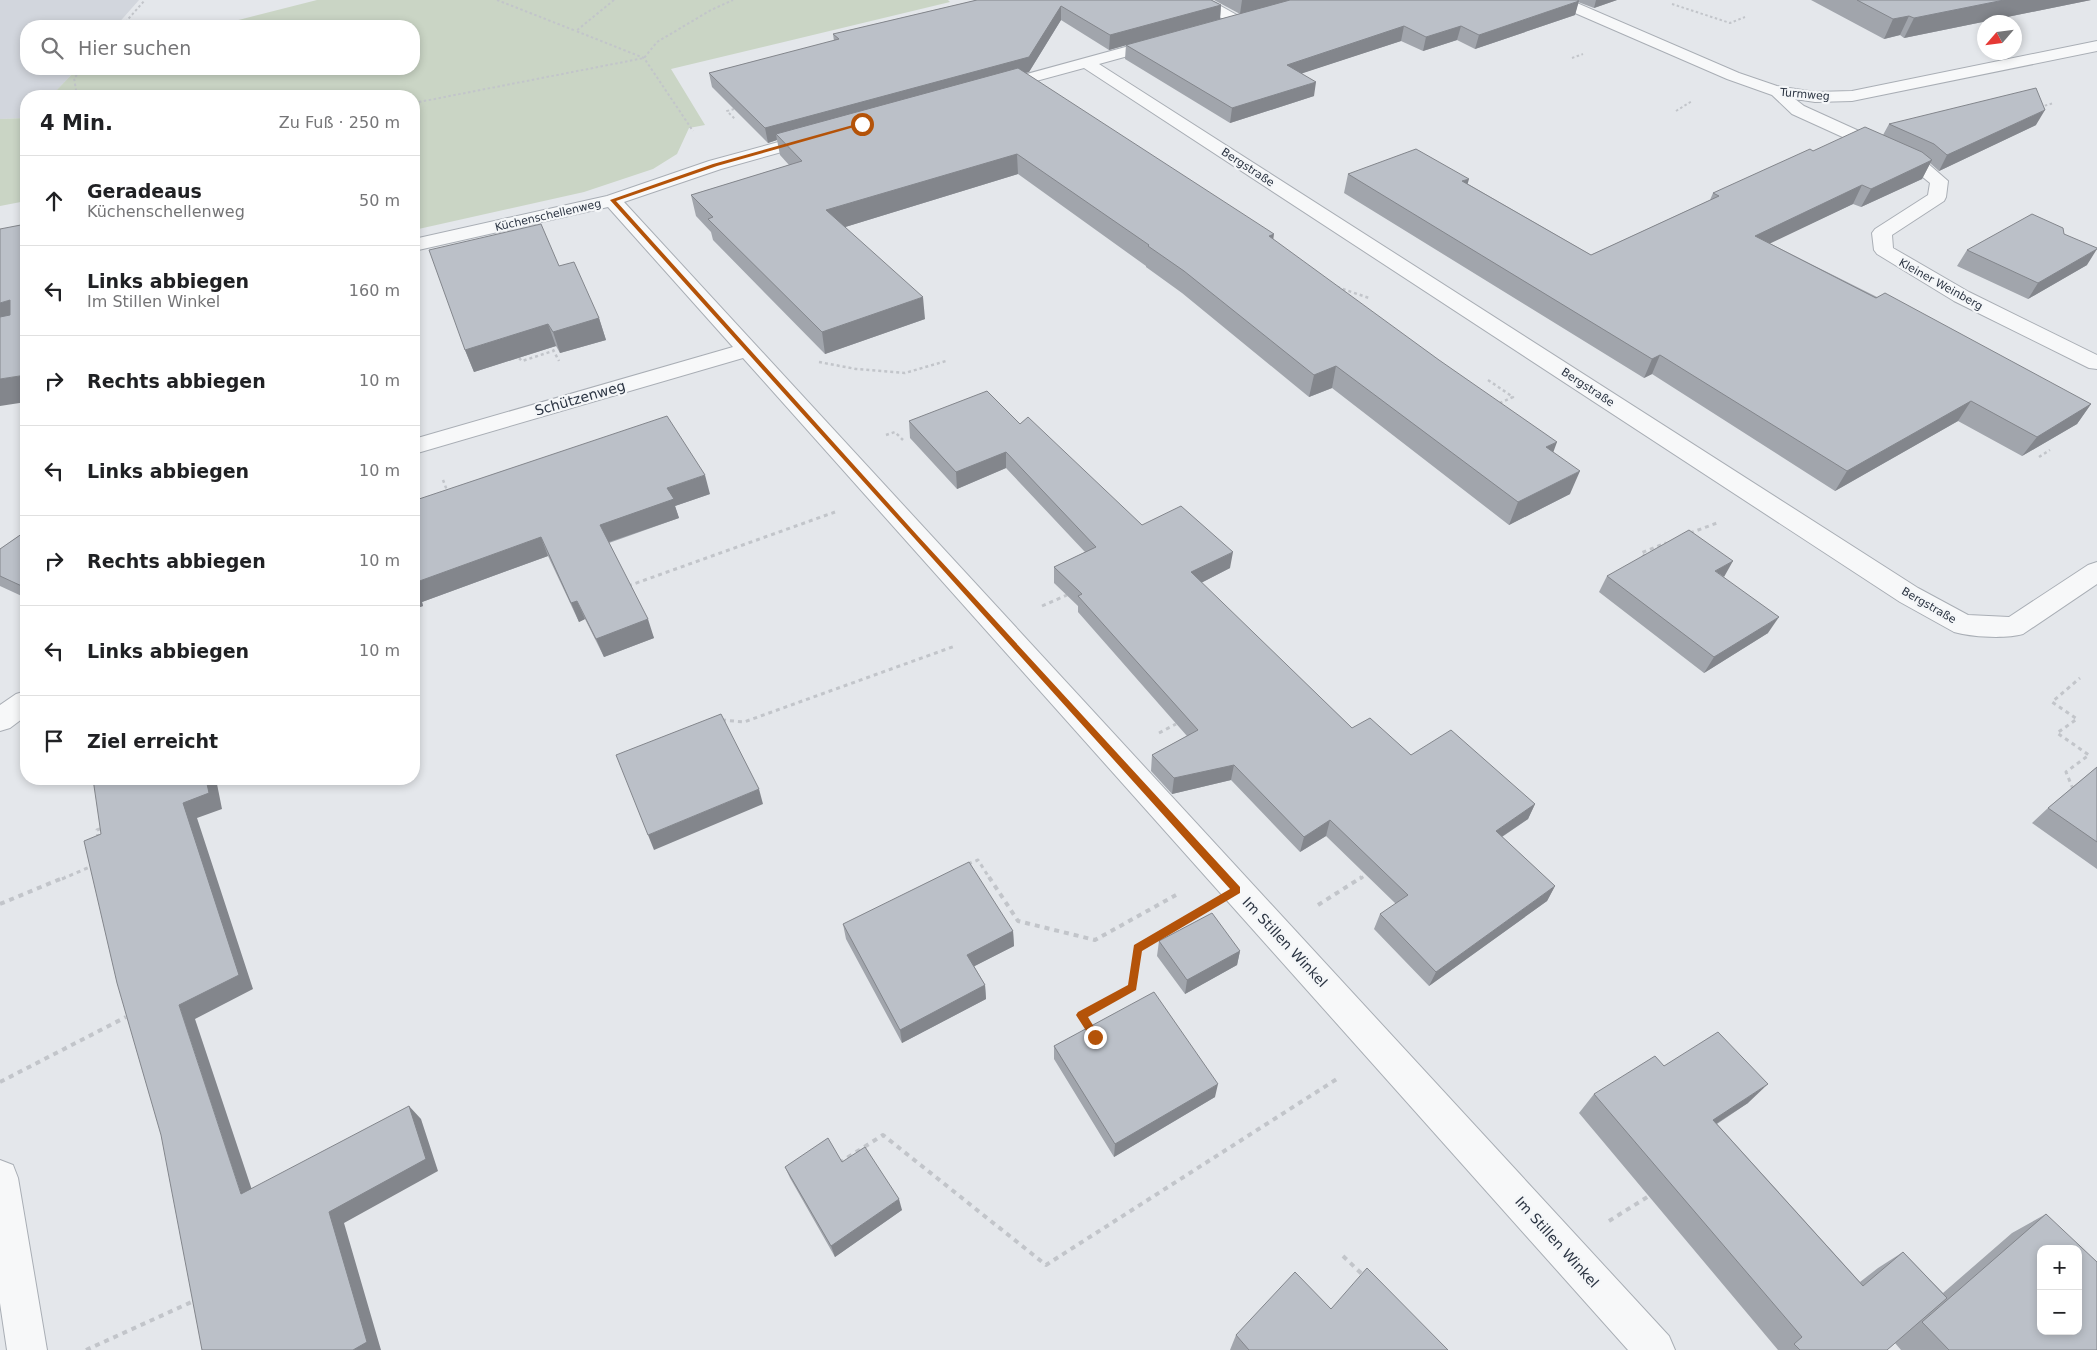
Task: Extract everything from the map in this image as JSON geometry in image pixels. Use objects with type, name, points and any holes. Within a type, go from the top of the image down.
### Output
[{"type":"street","points":[[1198,0],[1238,22]]},
{"type":"street","name":"Turmweg","points":[[1557,0],[1733,76],[1774,91],[1816,97],[1852,96],[2097,46]]},
{"type":"street","points":[[1219,27],[1257,17]]},
{"type":"street","points":[[983,91],[1181,37]]},
{"type":"street","name":"Bergstraße","points":[[1087,63],[1909,594],[1963,625],[2014,627],[2097,571]]},
{"type":"street","name":"Kleiner Weinberg","points":[[1774,91],[1798,110],[1919,165],[1939,181],[1937,196],[1882,233],[1884,250],[1908,267],[1945,288],[2097,363]]},
{"type":"street","name":"Küchenschellenweg","points":[[420,244],[612,200],[715,165],[827,134]]},
{"type":"street","name":"Im Stillen Winkel","points":[[612,200],[878,496],[1655,1350]]},
{"type":"street","name":"Schützenweg","points":[[421,445],[747,350]]},
{"type":"street","points":[[0,720],[20,706]]},
{"type":"street","points":[[0,1178],[27,1350]]},
{"type":"path","points":[[127,20],[145,0]]},
{"type":"path","points":[[497,0],[644,58],[715,165]]},
{"type":"path","points":[[576,31],[614,0]]},
{"type":"path","points":[[420,102],[644,58],[657,42],[710,10],[733,0]]},
{"type":"path","points":[[1672,4],[1730,23],[1745,17]]},
{"type":"path","points":[[76,90],[74,78],[77,75]]},
{"type":"path","points":[[2036,108],[2054,103]]},
{"type":"path","points":[[1333,286],[1375,300]]},
{"type":"path","points":[[519,358],[522,361],[553,351]]},
{"type":"path","points":[[813,359],[821,363],[905,373],[946,361]]},
{"type":"path","points":[[1488,380],[1513,397],[1497,405]]},
{"type":"path","points":[[421,445],[450,498]]},
{"type":"path","points":[[2038,457],[2050,450]]},
{"type":"path","points":[[628,586],[878,496]]},
{"type":"path","points":[[1686,535],[1722,520]]},
{"type":"path","points":[[1653,562],[1641,554],[1668,542]]},
{"type":"path","points":[[720,720],[744,722],[1000,630]]},
{"type":"path","points":[[2074,789],[2066,772],[2089,754],[2057,733],[2077,719],[2052,702],[2080,678]]},
{"type":"path","points":[[99,846],[97,830],[105,827]]},
{"type":"path","points":[[960,868],[978,860],[1018,922],[1095,940],[1228,880]]},
{"type":"path","points":[[0,904],[101,862]]},
{"type":"path","points":[[1275,932],[1366,875]]},
{"type":"path","points":[[1095,1037],[1081,1015],[1132,987],[1137,948],[1228,880]]},
{"type":"path","points":[[0,1082],[126,1017]]},
{"type":"path","points":[[840,1163],[883,1135],[1046,1265],[1383,1049]]},
{"type":"path","points":[[1343,1256],[1365,1276]]},
{"type":"path","points":[[86,1350],[199,1299]]},
{"type":"shaded area","points":[[0,0],[139,0],[121,20],[20,20],[20,75],[71,75],[57,90],[20,90],[20,118],[0,119]]},
{"type":"green space","points":[[317,0],[948,0],[950,2],[671,69],[705,125],[689,128],[677,154],[653,169],[584,192],[420,229],[420,90],[57,90],[71,75],[420,75],[420,20],[239,20]]},
{"type":"green space","points":[[20,118],[20,202],[0,206],[0,119]]},
{"type":"building","points":[[977,0],[1211,0],[1221,5],[1110,35],[1061,6],[1029,57],[765,128],[709,73],[839,39],[833,34]]},
{"type":"building","points":[[1290,0],[1579,1],[1479,35],[1461,26],[1426,37],[1404,26],[1287,65],[1316,82],[1232,108],[1126,45]]},
{"type":"building","points":[[1857,0],[2004,0],[1914,18],[1909,16],[1893,19]]},
{"type":"building","points":[[1018,68],[1274,234],[1269,236],[1439,360],[1557,442],[1546,447],[1580,471],[1518,502],[1336,366],[1314,375],[1184,271],[1017,154],[826,210],[923,297],[822,332],[708,219],[713,217],[691,195],[802,161],[776,134]]},
{"type":"building","points":[[2036,88],[2045,110],[1947,155],[1934,144],[1889,124]]},
{"type":"building","points":[[1865,127],[1922,152],[1932,160],[1871,189],[1862,185],[1755,236],[1876,298],[1885,293],[2091,404],[2037,437],[1971,401],[1847,471],[1660,355],[1652,359],[1348,174],[1416,149],[1469,179],[1462,181],[1591,255],[1719,196],[1713,193],[1810,149],[1813,151]]},
{"type":"building","points":[[2032,214],[2063,228],[2064,234],[2097,249],[2038,283],[1967,250]]},
{"type":"building","points":[[541,224],[559,266],[574,262],[599,318],[553,332],[548,324],[465,350],[429,250]]},
{"type":"building","points":[[20,225],[20,376],[0,379],[0,317],[10,315],[10,300],[0,303],[0,229]]},
{"type":"building","points":[[987,391],[1020,424],[1028,417],[1142,525],[1181,506],[1233,552],[1191,572],[1352,728],[1370,718],[1411,755],[1451,730],[1535,804],[1496,831],[1555,886],[1436,972],[1380,914],[1408,895],[1330,820],[1304,837],[1234,765],[1174,778],[1152,755],[1198,730],[1078,596],[1082,594],[1054,567],[1096,547],[1006,452],[956,472],[909,421]]},
{"type":"building","points":[[667,416],[705,475],[667,488],[674,499],[600,525],[648,619],[596,639],[577,601],[571,603],[541,537],[420,581],[420,499]]},
{"type":"building","points":[[1689,530],[1733,561],[1715,571],[1779,617],[1714,657],[1607,576]]},
{"type":"building","points":[[20,535],[20,585],[0,576],[0,549]]},
{"type":"building","points":[[721,714],[759,789],[648,835],[616,755]]},
{"type":"building","points":[[2097,767],[2097,842],[2048,808]]},
{"type":"building","points":[[94,785],[207,785],[209,793],[183,803],[239,975],[179,1005],[241,1194],[409,1106],[426,1159],[329,1212],[367,1342],[353,1350],[202,1350],[161,1135],[117,983],[84,841],[101,834]]},
{"type":"building","points":[[969,862],[1013,931],[967,955],[985,985],[900,1030],[843,924]]},
{"type":"building","points":[[1212,913],[1240,951],[1187,980],[1159,941]]},
{"type":"building","points":[[1154,992],[1218,1084],[1115,1144],[1054,1046]]},
{"type":"building","points":[[1718,1032],[1768,1084],[1713,1120],[1863,1286],[1903,1252],[1947,1298],[1887,1350],[1800,1350],[1794,1344],[1802,1337],[1594,1094],[1655,1056],[1664,1066]]},
{"type":"building","points":[[828,1138],[842,1162],[865,1147],[899,1199],[831,1246],[785,1167]]},
{"type":"building","points":[[2046,1214],[2079,1245],[2037,1245],[2037,1335],[2082,1335],[2082,1248],[2097,1262],[2097,1350],[1949,1350],[1922,1322]]},
{"type":"building","points":[[1367,1268],[1448,1350],[1249,1350],[1236,1335],[1295,1272],[1331,1309]]},
{"type":"route","points":[[862,124],[715,165],[612,200],[915,537],[1237,890],[1137,948],[1132,987],[1081,1015],[1095,1037]]}]
